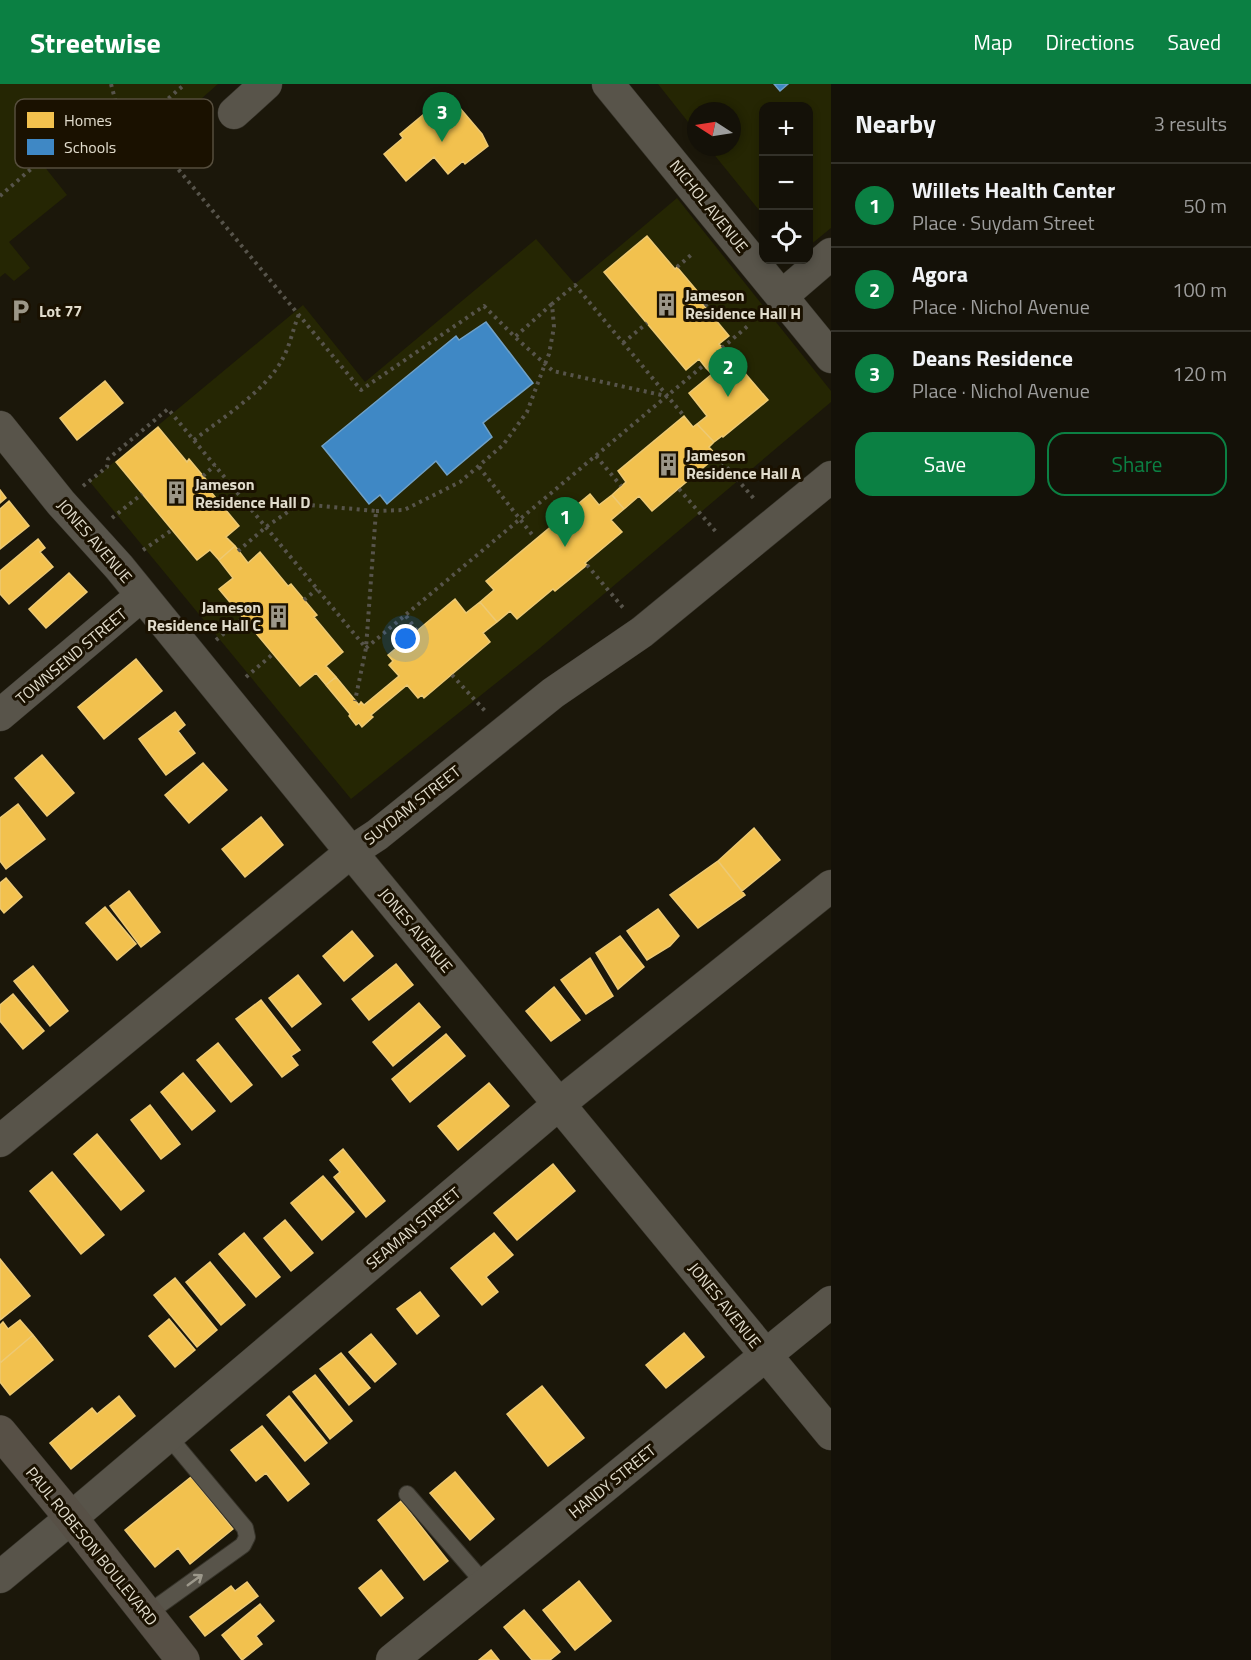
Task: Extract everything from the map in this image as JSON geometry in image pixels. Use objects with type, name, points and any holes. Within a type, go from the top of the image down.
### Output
[{"type":"street","points":[[234,113],[266,84]]},
{"type":"street","name":"NICHOL AVENUE","points":[[608,84],[831,357]]},
{"type":"street","points":[[782,296],[831,254]]},
{"type":"street","name":"JONES AVENUE","points":[[0,427],[61,503],[119,567],[192,659],[831,1434]]},
{"type":"street","name":"SUYDAM STREET","points":[[0,1141],[351,852],[377,835],[553,693],[642,632],[831,477]]},
{"type":"street","name":"TOWNSEND STREET","points":[[0,715],[141,596]]},
{"type":"street","name":"SEAMAN STREET","points":[[0,1577],[559,1104],[831,886]]},
{"type":"street","name":"HANDY STREET","points":[[392,1660],[831,1302]]},
{"type":"street","name":"PAUL ROBESON BOULEVARD","points":[[0,1432],[183,1660]]},
{"type":"lane","points":[[147,1614],[243,1545],[247,1537],[245,1528],[168,1437]]},
{"type":"lane","points":[[407,1494],[485,1584]]},
{"type":"path","points":[[111,84],[115,99]]},
{"type":"path","points":[[168,99],[185,84]]},
{"type":"path","points":[[0,196],[32,168]]},
{"type":"path","points":[[177,168],[360,390],[484,306],[515,338],[553,371],[667,396]]},
{"type":"path","points":[[677,267],[691,255]]},
{"type":"path","points":[[515,338],[575,285],[684,416]]},
{"type":"path","points":[[705,306],[721,292]]},
{"type":"path","points":[[238,551],[266,527],[299,504],[376,511],[404,510],[460,482],[503,445],[527,412],[549,354],[554,327],[552,304]]},
{"type":"path","points":[[194,440],[262,387],[272,376],[283,358],[298,314]]},
{"type":"path","points":[[623,343],[647,323]]},
{"type":"path","points":[[722,348],[749,325]]},
{"type":"path","points":[[366,648],[704,365]]},
{"type":"path","points":[[61,503],[107,467],[108,459],[168,409],[366,648]]},
{"type":"path","points":[[596,456],[621,486]]},
{"type":"path","points":[[717,456],[775,523]]},
{"type":"path","points":[[203,476],[215,465]]},
{"type":"path","points":[[479,467],[534,537]]},
{"type":"path","points":[[679,489],[736,555]]},
{"type":"path","points":[[91,535],[142,494]]},
{"type":"path","points":[[355,701],[366,648],[376,511]]},
{"type":"path","points":[[119,567],[172,530]]},
{"type":"path","points":[[587,565],[642,632]]},
{"type":"path","points":[[304,600],[317,589]]},
{"type":"path","points":[[406,616],[417,631]]},
{"type":"path","points":[[224,695],[273,654]]},
{"type":"path","points":[[452,675],[504,732]]},
{"type":"green space","points":[[0,84],[218,84],[201,99],[15,99],[15,168],[46,168],[67,195],[9,242],[30,268],[14,281],[5,273],[0,277]]},
{"type":"green space","points":[[658,84],[774,84],[780,91],[788,84],[831,84],[831,228],[813,243],[813,102],[759,102],[759,210],[715,156],[741,156],[741,102],[687,102],[687,121]]},
{"type":"green space","points":[[677,198],[831,391],[831,402],[540,648],[351,799],[90,482],[303,305],[365,382],[536,239],[575,284]]},
{"type":"building: Homes","points":[[448,94],[482,134],[488,146],[465,164],[463,161],[448,174],[434,157],[406,181],[384,154],[403,138],[400,134]]},
{"type":"building: Homes","name":"Jameson Residence Hall H","points":[[647,236],[703,298],[700,301],[729,336],[719,344],[726,351],[706,368],[699,359],[686,370],[604,272]]},
{"type":"building: Homes","points":[[726,351],[768,400],[714,442],[697,424],[707,416],[689,393],[712,374],[706,368]]},
{"type":"building: Homes","points":[[105,381],[123,403],[77,440],[60,418]]},
{"type":"building: Homes","name":"Jameson Residence Hall A","points":[[684,416],[693,427],[697,424],[714,442],[709,447],[717,456],[652,511],[639,496],[624,509],[612,495],[626,482],[618,471]]},
{"type":"building: Homes","name":"Jameson Residence Hall D","points":[[158,427],[187,462],[189,459],[214,489],[211,492],[239,526],[226,537],[235,546],[219,560],[210,550],[197,560],[116,462]]},
{"type":"building: Homes","points":[[0,490],[6,498],[0,503]]},
{"type":"building: Homes","points":[[590,494],[599,505],[612,495],[624,509],[611,520],[622,532],[585,563],[587,565],[517,619],[510,611],[497,622],[480,602],[494,590],[486,581]]},
{"type":"building: Homes","points":[[9,501],[29,526],[0,549],[0,509]]},
{"type":"building: Homes","points":[[38,539],[45,548],[40,552],[53,567],[9,604],[0,594],[0,571]]},
{"type":"building: Homes","name":"Jameson Residence Hall C","points":[[235,546],[248,563],[260,552],[288,586],[291,584],[317,615],[314,617],[343,652],[326,666],[336,677],[326,685],[316,673],[300,686],[219,589],[233,578],[219,560]]},
{"type":"building: Homes","points":[[69,573],[87,592],[46,628],[29,609]]},
{"type":"building: Homes","points":[[455,599],[466,613],[480,602],[497,622],[483,633],[490,642],[424,698],[422,695],[418,698],[407,685],[371,715],[373,717],[362,727],[359,723],[356,725],[326,685],[336,677],[359,705],[361,702],[364,705],[399,676],[389,665],[393,661],[388,655]]},
{"type":"building: Homes","points":[[136,659],[162,691],[104,739],[78,707]]},
{"type":"building: Homes","points":[[175,712],[185,725],[178,731],[195,753],[166,775],[139,739]]},
{"type":"building: Homes","points":[[42,755],[74,793],[47,816],[15,778]]},
{"type":"building: Homes","points":[[203,763],[227,790],[189,823],[165,795]]},
{"type":"building: Homes","points":[[18,804],[45,839],[6,869],[0,861],[0,818]]},
{"type":"building: Homes","points":[[261,817],[283,845],[245,877],[222,849]]},
{"type":"building: Homes","points":[[754,828],[780,860],[742,891],[718,861]]},
{"type":"building: Homes","points":[[718,861],[745,895],[698,928],[670,895]]},
{"type":"building: Homes","points":[[6,878],[22,897],[4,913],[0,908],[0,883]]},
{"type":"building: Homes","points":[[129,891],[160,932],[141,947],[110,906]]},
{"type":"building: Homes","points":[[105,907],[136,944],[117,960],[86,923]]},
{"type":"building: Homes","points":[[658,909],[679,936],[670,946],[647,960],[627,931]]},
{"type":"building: Homes","points":[[352,931],[373,956],[344,981],[323,956]]},
{"type":"building: Homes","points":[[620,936],[644,967],[618,989],[596,953]]},
{"type":"building: Homes","points":[[590,958],[613,996],[586,1014],[561,980]]},
{"type":"building: Homes","points":[[396,964],[413,985],[369,1020],[352,999]]},
{"type":"building: Homes","points":[[33,966],[68,1011],[50,1026],[14,981]]},
{"type":"building: Homes","points":[[298,975],[321,1004],[292,1027],[269,998]]},
{"type":"building: Homes","points":[[554,987],[580,1020],[551,1041],[526,1011]]},
{"type":"building: Homes","points":[[13,994],[44,1031],[23,1049],[0,1021],[0,1005]]},
{"type":"building: Homes","points":[[261,1000],[300,1050],[291,1056],[298,1065],[282,1077],[236,1019]]},
{"type":"building: Homes","points":[[419,1003],[440,1027],[393,1066],[373,1042]]},
{"type":"building: Homes","points":[[446,1034],[465,1056],[410,1102],[392,1079]]},
{"type":"building: Homes","points":[[218,1043],[252,1085],[231,1102],[197,1060]]},
{"type":"building: Homes","points":[[183,1073],[215,1111],[192,1130],[161,1092]]},
{"type":"building: Homes","points":[[489,1083],[509,1106],[458,1150],[438,1126]]},
{"type":"building: Homes","points":[[150,1105],[180,1144],[161,1159],[131,1120]]},
{"type":"building: Homes","points":[[97,1134],[144,1191],[121,1210],[74,1154]]},
{"type":"building: Homes","points":[[343,1149],[385,1201],[366,1217],[334,1177],[340,1172],[330,1160]]},
{"type":"building: Homes","points":[[553,1164],[575,1191],[517,1240],[494,1213]]},
{"type":"building: Homes","points":[[52,1172],[104,1235],[81,1254],[30,1191]]},
{"type":"building: Homes","points":[[323,1176],[354,1212],[322,1240],[291,1203]]},
{"type":"building: Homes","points":[[285,1220],[313,1253],[291,1271],[264,1238]]},
{"type":"building: Homes","points":[[244,1233],[280,1277],[256,1297],[219,1254]]},
{"type":"building: Homes","points":[[494,1233],[513,1255],[486,1277],[498,1292],[482,1305],[451,1268]]},
{"type":"building: Homes","points":[[0,1259],[30,1296],[0,1320]]},
{"type":"building: Homes","points":[[210,1262],[245,1305],[221,1325],[186,1282]]},
{"type":"building: Homes","points":[[175,1278],[217,1330],[197,1347],[154,1295]]},
{"type":"building: Homes","points":[[420,1292],[439,1316],[417,1334],[397,1309]]},
{"type":"building: Homes","points":[[169,1319],[195,1350],[175,1367],[149,1336]]},
{"type":"building: Homes","points":[[20,1320],[33,1335],[0,1363],[0,1325],[3,1322],[8,1329]]},
{"type":"building: Homes","points":[[684,1333],[704,1357],[666,1388],[646,1365]]},
{"type":"building: Homes","points":[[371,1334],[396,1364],[375,1382],[349,1352]]},
{"type":"building: Homes","points":[[33,1335],[53,1360],[10,1395],[0,1382],[0,1363]]},
{"type":"building: Homes","points":[[341,1353],[370,1388],[349,1405],[320,1369]]},
{"type":"building: Homes","points":[[315,1375],[352,1421],[330,1439],[293,1392]]},
{"type":"building: Homes","points":[[542,1386],[584,1438],[548,1466],[507,1414]]},
{"type":"building: Homes","points":[[119,1396],[135,1416],[71,1469],[50,1443],[92,1408],[97,1414]]},
{"type":"building: Homes","points":[[289,1396],[327,1443],[305,1461],[267,1415]]},
{"type":"building: Homes","points":[[262,1426],[309,1484],[288,1501],[266,1473],[256,1481],[231,1450]]},
{"type":"building: Homes","points":[[455,1472],[494,1519],[470,1540],[430,1493]]},
{"type":"building: Homes","points":[[191,1477],[233,1529],[190,1564],[178,1548],[155,1567],[125,1530]]},
{"type":"building: Homes","points":[[401,1501],[448,1561],[424,1580],[378,1520]]},
{"type":"building: Homes","points":[[381,1570],[403,1598],[381,1616],[359,1588]]},
{"type":"building: Homes","points":[[579,1581],[611,1621],[575,1650],[543,1610]]},
{"type":"building: Homes","points":[[247,1582],[258,1596],[205,1636],[190,1617],[231,1586],[235,1591]]},
{"type":"building: Homes","points":[[260,1604],[274,1621],[256,1636],[262,1644],[242,1660],[222,1635]]},
{"type":"building: Homes","points":[[524,1610],[560,1652],[550,1660],[532,1660],[504,1627]]},
{"type":"building: Homes","points":[[491,1650],[499,1660],[479,1660]]},
{"type":"building: Schools","points":[[774,84],[788,84],[780,91]]},
{"type":"building: Schools","points":[[486,322],[533,383],[483,423],[492,437],[447,475],[436,461],[387,504],[380,495],[369,504],[322,446],[456,336],[459,340]]},
{"type":"place","name":"Deans Residence","points":[[442,142]]},
{"type":"place","name":"Jameson Residence Hall H","points":[[667,304]]},
{"type":"place","name":"Lot 77","points":[[21,311]]},
{"type":"place","name":"Agora","points":[[728,397]]},
{"type":"place","name":"Jameson Residence Hall A","points":[[668,464]]},
{"type":"place","name":"Jameson Residence Hall D","points":[[177,493]]},
{"type":"place","name":"Willets Health Center","points":[[565,547]]},
{"type":"place","name":"Jameson Residence Hall C","points":[[279,616]]}]
